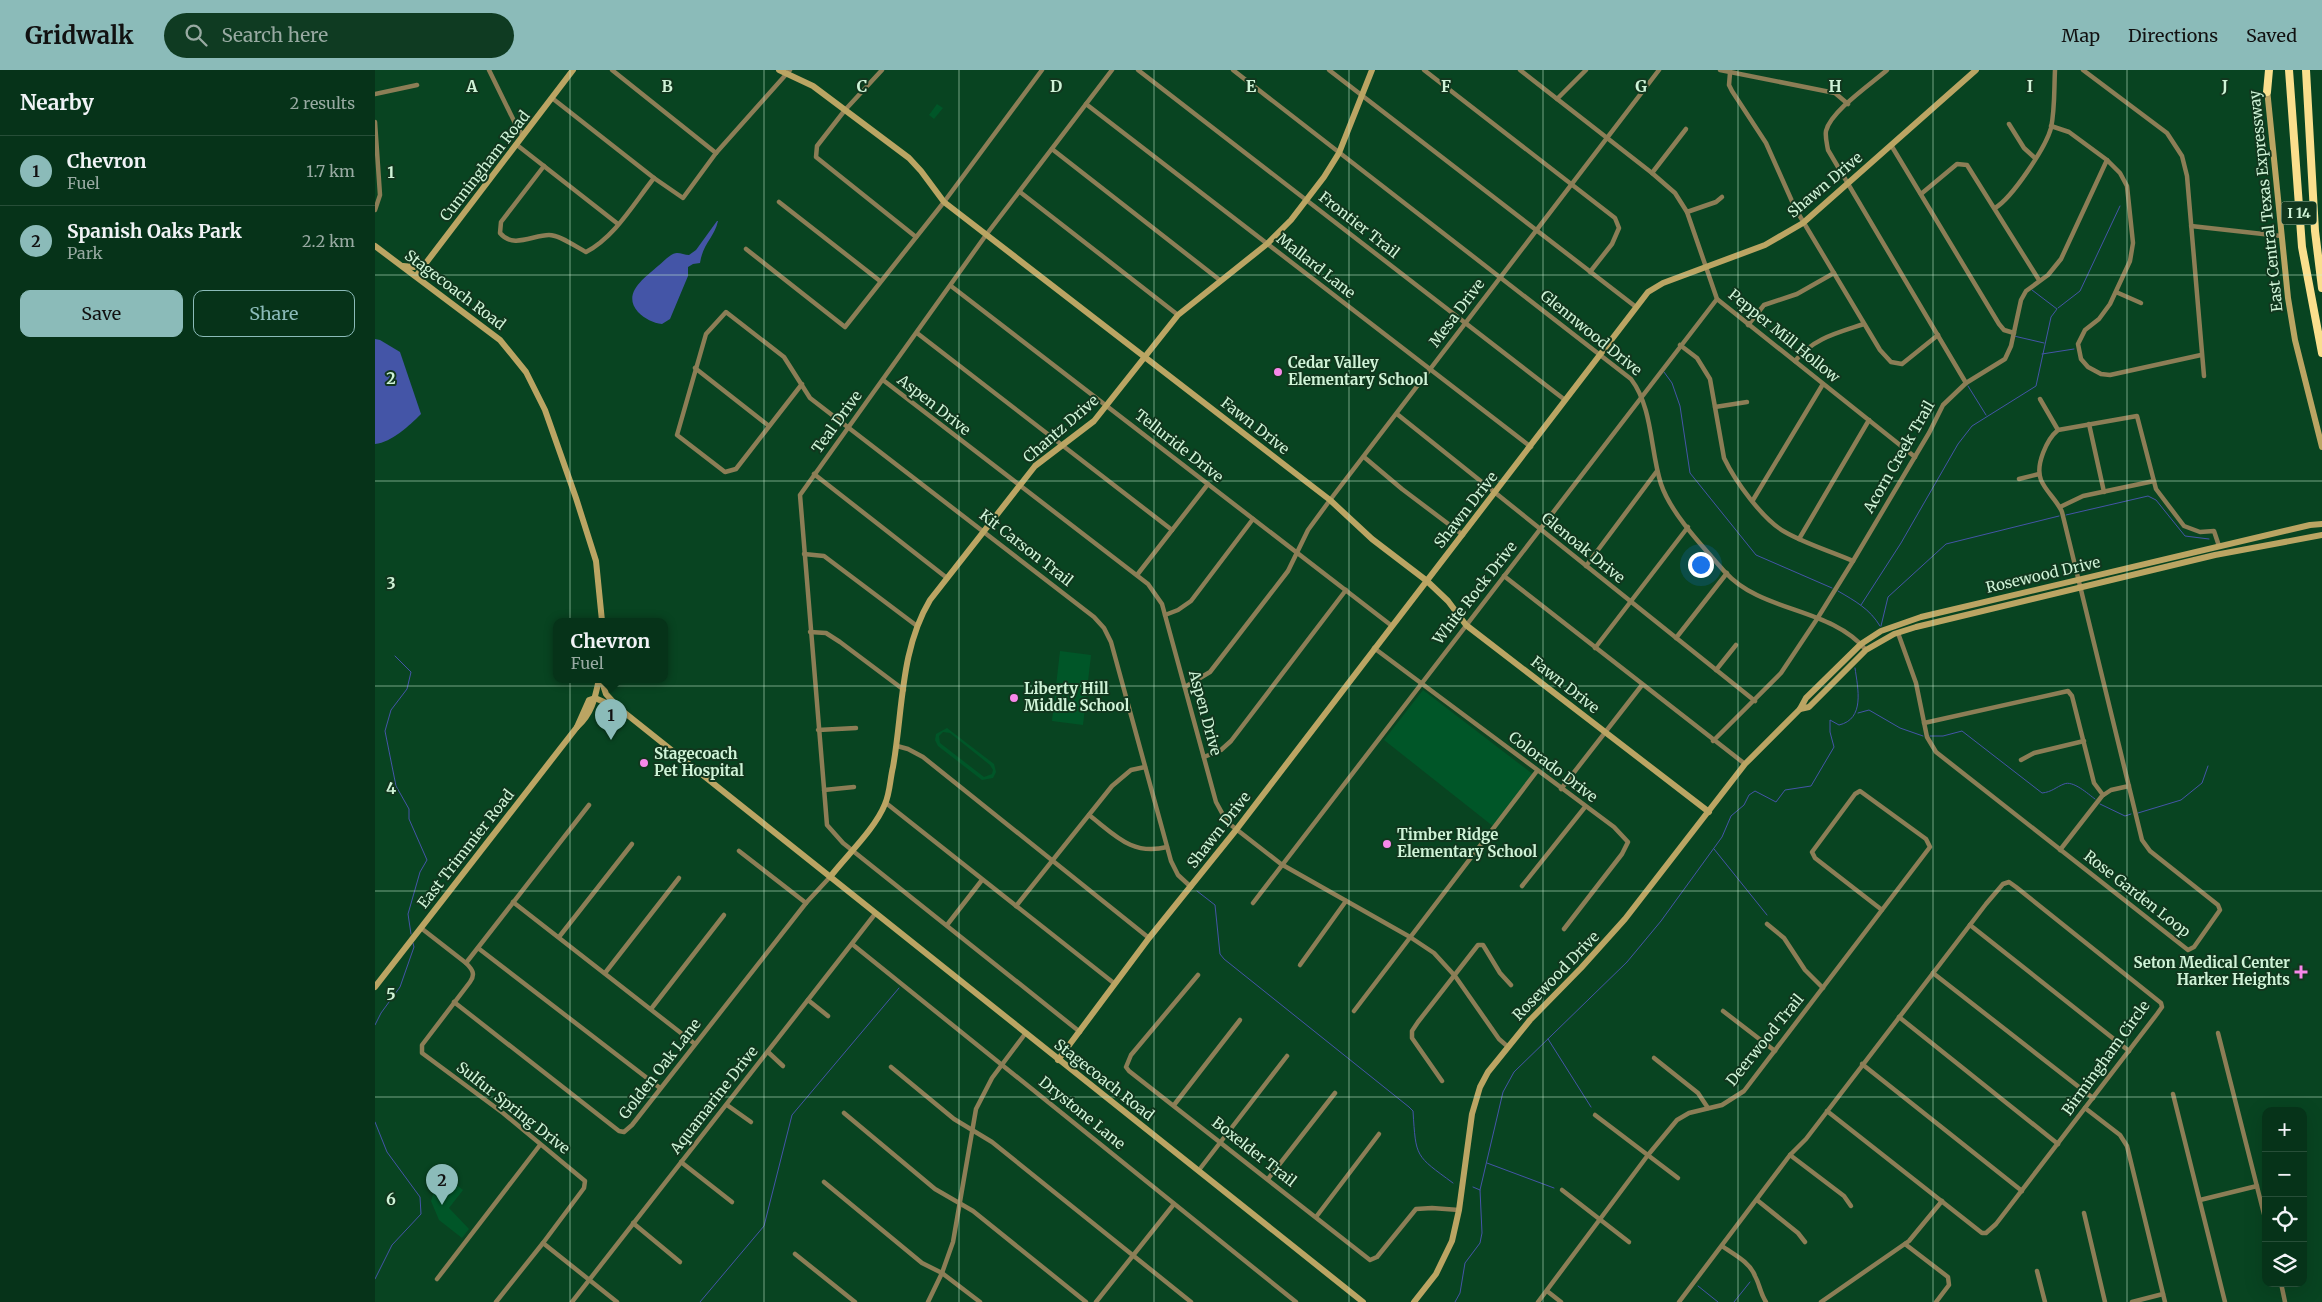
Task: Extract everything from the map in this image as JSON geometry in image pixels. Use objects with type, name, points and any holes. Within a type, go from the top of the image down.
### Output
[{"type":"highway","points":[[2267,92],[2269,70]]},
{"type":"highway","name":"I 14","points":[[2289,70],[2301,237],[2310,296],[2322,353]]},
{"type":"highway","name":"I 14","points":[[2306,70],[2315,216],[2322,288]]},
{"type":"highway","points":[[2315,216],[2322,243]]},
{"type":"street","points":[[489,70],[523,136]]},
{"type":"street","name":"Cunningham Road","points":[[416,276],[573,70]]},
{"type":"street","points":[[612,70],[716,153]]},
{"type":"street","name":"Fawn Drive","points":[[779,70],[789,72],[813,86],[909,158],[921,170],[944,202],[1329,500],[1372,539],[1427,581],[1448,601],[1466,624],[1709,812]]},
{"type":"street","points":[[881,70],[845,110],[817,146],[816,157],[916,237]]},
{"type":"street","name":"Teal Drive","points":[[1080,1032],[853,849],[843,843],[827,824],[800,495],[986,235],[1112,70]]},
{"type":"street","name":"Frontier Trail","points":[[1138,70],[1565,400]]},
{"type":"street","name":"Glennwood Drive","points":[[1233,70],[1501,276],[1631,379],[1643,397],[1657,471],[1667,497],[1688,527],[1727,574],[1745,589],[1849,633],[1863,647]]},
{"type":"street","points":[[1329,70],[1636,307]]},
{"type":"street","name":"Chantz Drive","points":[[830,877],[878,818],[886,803],[897,746],[910,649],[917,626],[925,609],[983,531],[1035,466],[1089,425],[1107,406],[1178,315],[1267,244],[1307,200],[1339,153],[1372,70]]},
{"type":"street","points":[[1424,70],[1615,218],[1619,228],[1612,244],[1590,272]]},
{"type":"street","name":"Pepper Mill Hollow","points":[[1520,70],[1653,173],[1675,193],[1687,212],[1717,299],[1915,457]]},
{"type":"street","points":[[1557,99],[1586,70]]},
{"type":"street","name":"Mesa Drive","points":[[1185,687],[1211,672],[1288,571],[1308,530],[1329,500],[1573,185],[1659,70]]},
{"type":"street","points":[[1720,70],[1835,93],[1848,104]]},
{"type":"street","points":[[1887,70],[1829,123],[1826,137],[1828,150],[1966,383]]},
{"type":"street","name":"Shawn Drive","points":[[1058,1060],[1149,938],[1236,830],[1648,292],[1663,282],[1765,245],[1803,222],[1976,70]]},
{"type":"street","points":[[1995,208],[2008,198],[2047,140],[2051,126],[2055,70]]},
{"type":"street","points":[[2083,70],[2167,133],[2173,140],[2185,166],[2204,376]]},
{"type":"street","name":"East Central Texas Expressway","points":[[2265,70],[2284,273],[2294,332],[2322,446]]},
{"type":"street","points":[[746,249],[845,327],[944,202],[1040,71]]},
{"type":"street","points":[[552,98],[654,178],[683,198],[716,153],[789,72]]},
{"type":"street","points":[[1730,73],[1729,85],[1732,91],[1771,152],[1789,196],[1803,222],[1880,350],[1891,362],[1902,364],[1938,335]]},
{"type":"street","points":[[375,94],[417,86]]},
{"type":"street","name":"Mallard Lane","points":[[1086,104],[1531,447]]},
{"type":"street","points":[[375,122],[380,195],[375,210]]},
{"type":"street","points":[[2009,124],[2024,148],[2035,158]]},
{"type":"street","points":[[2051,126],[2069,132],[2107,160],[2125,180],[2131,212],[2132,252],[2117,292],[2099,319],[2081,336],[2079,352],[2081,359],[2088,367],[2101,374],[2119,374],[2201,355]]},
{"type":"street","points":[[1653,173],[1686,129]]},
{"type":"street","points":[[517,144],[618,224]]},
{"type":"street","points":[[1891,145],[1999,324],[2004,330],[2014,333]]},
{"type":"street","points":[[1052,149],[1221,281]]},
{"type":"street","name":"Acorn Creek Trail","points":[[1713,741],[1781,673],[1853,561],[1915,457],[1943,405],[1966,383],[2005,359],[2011,346],[2021,300],[2026,291],[2048,274],[2061,259],[2107,160]]},
{"type":"street","points":[[1921,194],[1957,164],[1962,163],[1971,168],[2039,280]]},
{"type":"street","points":[[544,166],[501,222],[500,233],[504,238],[515,241],[551,235],[585,252],[598,246],[654,178]]},
{"type":"street","points":[[1020,192],[1178,315]]},
{"type":"street","points":[[1687,212],[1716,202],[1723,197]]},
{"type":"street","points":[[779,202],[880,281]]},
{"type":"street","points":[[2191,226],[2281,236]]},
{"type":"street","name":"Stagecoach Road","points":[[375,246],[501,340],[526,372],[545,410],[596,561],[602,618]]},
{"type":"street","points":[[403,266],[414,267],[427,260]]},
{"type":"street","points":[[1748,325],[1764,306],[1797,294],[1834,273]]},
{"type":"street","name":"Telluride Drive","points":[[951,286],[1392,626]]},
{"type":"street","points":[[2117,292],[2141,302]]},
{"type":"street","name":"White Rock Drive","points":[[1253,903],[1539,528],[1643,397],[1717,299]]},
{"type":"street","name":"Kit Carson Trail","points":[[695,368],[706,334],[724,312],[785,356],[810,398],[1093,617],[1103,628],[1111,642],[1174,869],[1191,887]]},
{"type":"street","points":[[1795,361],[1805,349],[1815,342],[1864,324]]},
{"type":"street","points":[[917,333],[1172,530]]},
{"type":"street","points":[[1681,345],[1697,358],[1707,372],[1724,458],[1731,471],[1753,500],[1775,526],[1799,539],[1853,561]]},
{"type":"street","points":[[769,426],[695,368],[677,435],[725,472],[736,469],[802,384]]},
{"type":"street","name":"Aspen Drive","points":[[883,380],[1148,584],[1157,595],[1165,615],[1219,810],[1227,822],[1281,864],[1434,953],[1455,976],[1499,1039],[1507,1046]]},
{"type":"street","points":[[1753,500],[1823,384]]},
{"type":"street","points":[[2040,399],[2058,430]]},
{"type":"street","points":[[1715,407],[1747,402]]},
{"type":"street","name":"Glenoak Drive","points":[[1397,414],[1755,701]]},
{"type":"street","points":[[2154,481],[2083,496],[2060,507],[2039,474],[2049,440],[2058,430],[2135,415],[2139,418],[2158,492],[2184,526],[2200,532],[2214,531],[2219,546]]},
{"type":"street","points":[[1799,539],[1869,420]]},
{"type":"street","points":[[2089,424],[2105,492]]},
{"type":"street","points":[[1364,457],[1402,489],[1463,535]]},
{"type":"street","points":[[1585,566],[1657,471]]},
{"type":"street","points":[[814,474],[947,578]]},
{"type":"street","points":[[2019,479],[2039,474]]},
{"type":"street","points":[[1137,575],[1208,484]]},
{"type":"street","name":"Rose Garden Loop","points":[[1898,632],[1908,657],[1927,737],[1936,752],[2186,948],[2193,947],[2220,913],[2219,907],[2144,845],[2060,507]]},
{"type":"street","points":[[1165,615],[1178,610],[1191,601],[1253,519]]},
{"type":"street","name":"Rosewood Drive","points":[[1414,1302],[1443,1262],[1453,1241],[1475,1100],[1488,1072],[1507,1046],[1612,935],[1745,764],[1800,709],[1806,698],[1881,631],[1897,624],[2077,580],[2310,525],[2322,524]]},
{"type":"street","points":[[1595,648],[1688,527]]},
{"type":"street","name":"Rosewood Drive","points":[[1863,647],[1898,632],[2215,555],[2321,536]]},
{"type":"street","points":[[804,554],[824,556],[917,626]]},
{"type":"street","points":[[1676,638],[1727,574]]},
{"type":"street","points":[[1504,576],[1713,741],[1745,764]]},
{"type":"street","points":[[1204,757],[1221,750],[1231,741],[1346,590]]},
{"type":"street","points":[[811,632],[825,633],[840,642],[903,690]]},
{"type":"street","points":[[1716,670],[1736,645]]},
{"type":"street","name":"Colorado Drive","points":[[1374,648],[1614,828],[1628,842],[1622,854],[1564,929]]},
{"type":"street","points":[[599,683],[595,698],[620,709]]},
{"type":"street","points":[[602,683],[606,694],[620,709]]},
{"type":"street","points":[[1561,789],[1642,685]]},
{"type":"street","points":[[1924,723],[2064,690],[2068,691],[2072,696],[2094,783],[2103,795]]},
{"type":"street","name":"East Trimmier Road","points":[[375,987],[577,727],[589,700],[595,698]]},
{"type":"street","name":"Stagecoach Road","points":[[620,709],[1363,1302]]},
{"type":"street","points":[[818,730],[856,728]]},
{"type":"street","points":[[2021,760],[2034,753],[2084,741]]},
{"type":"street","points":[[897,746],[908,749],[923,757],[1149,938]]},
{"type":"street","points":[[1016,906],[1123,774],[1145,767]]},
{"type":"street","points":[[1355,1011],[1409,937],[1537,771]]},
{"type":"street","points":[[2060,850],[2103,795],[2111,790],[2129,786]]},
{"type":"street","points":[[824,790],[853,787]]},
{"type":"street","name":"Deerwood Trail","points":[[1538,1302],[1648,1155],[1677,1120],[1689,1113],[1722,1105],[1739,1095],[1823,988],[1930,847],[1930,843],[1860,791],[1855,794],[1812,852],[1815,858],[1882,910]]},
{"type":"street","points":[[886,803],[1115,984]]},
{"type":"street","points":[[421,928],[465,963],[589,805]]},
{"type":"street","points":[[1522,886],[1585,808]]},
{"type":"street","points":[[1089,815],[1124,843],[1134,847],[1155,850],[1167,847]]},
{"type":"street","points":[[559,937],[633,844]]},
{"type":"street","points":[[739,851],[806,903]]},
{"type":"street","name":"Golden Oak Lane","points":[[454,1002],[619,1131],[624,1132],[632,1125],[806,903],[830,877]]},
{"type":"street","points":[[605,973],[679,878]]},
{"type":"street","points":[[947,925],[982,880]]},
{"type":"street","name":"Birmingham Circle","points":[[1679,1302],[1790,1154],[1806,1139],[1862,1064],[1999,888],[2009,882],[2161,1003],[2162,1008],[2058,1144],[1986,1234],[1982,1233],[1827,1111]]},
{"type":"street","points":[[1300,965],[1346,901]]},
{"type":"street","points":[[513,902],[695,1044]]},
{"type":"street","name":"Aquamarine Drive","points":[[573,1302],[875,914]]},
{"type":"street","points":[[651,1009],[724,915]]},
{"type":"street","points":[[1767,924],[1784,938],[1805,970],[1823,988]]},
{"type":"street","points":[[1970,925],[2129,1051]]},
{"type":"street","name":"Drystone Lane","points":[[852,944],[1296,1302]]},
{"type":"street","points":[[1443,1081],[1412,1038],[1412,1031],[1478,945],[1483,945],[1500,973],[1511,985]]},
{"type":"street","points":[[478,948],[660,1088]]},
{"type":"street","name":"Sulfur Spring Drive","points":[[465,963],[472,970],[473,979],[422,1045],[422,1053],[495,1108],[582,1178],[585,1184],[543,1243]]},
{"type":"street","points":[[1933,973],[2093,1098]]},
{"type":"street","name":"Boxelder Trail","points":[[1198,975],[1127,1062],[1126,1067],[1129,1071],[1370,1260],[1377,1257],[1416,1209],[1459,1210]]},
{"type":"street","points":[[808,1000],[828,1016]]},
{"type":"street","points":[[1723,1011],[1775,1050]]},
{"type":"street","points":[[1899,1017],[2058,1144]]},
{"type":"street","points":[[1174,1105],[1240,1020]]},
{"type":"street","points":[[2218,1033],[2262,1206]]},
{"type":"street","points":[[928,1302],[942,1273],[953,1242],[976,1110],[992,1078],[1025,1034]]},
{"type":"street","points":[[768,1052],[783,1066]]},
{"type":"street","points":[[1199,1170],[1287,1056]]},
{"type":"street","points":[[1654,1058],[1698,1093],[1708,1108]]},
{"type":"street","points":[[1862,1064],[2022,1190]]},
{"type":"street","points":[[891,1067],[954,1119],[992,1142],[1191,1302]]},
{"type":"street","points":[[1268,1179],[1335,1093]]},
{"type":"street","points":[[2173,1094],[2225,1302]]},
{"type":"street","points":[[727,1105],[751,1122]]},
{"type":"street","points":[[2085,1108],[2120,1135],[2127,1146],[2165,1302]]},
{"type":"street","points":[[844,1113],[935,1189],[973,1211],[1086,1302]]},
{"type":"street","points":[[1595,1115],[1678,1178]]},
{"type":"street","points":[[1316,1217],[1379,1134]]},
{"type":"street","points":[[437,1279],[540,1145]]},
{"type":"street","points":[[1790,1154],[1844,1196],[1851,1206]]},
{"type":"street","points":[[681,1162],[732,1202]]},
{"type":"street","points":[[824,1182],[922,1263],[942,1273],[980,1302]]},
{"type":"street","points":[[2200,1200],[2257,1186]]},
{"type":"street","points":[[1562,1190],[1629,1242]]},
{"type":"street","points":[[1757,1200],[1798,1233],[1805,1242]]},
{"type":"street","points":[[1821,1302],[1905,1244],[1914,1236],[1942,1200]]},
{"type":"street","points":[[1095,1302],[1174,1204]]},
{"type":"street","points":[[2084,1213],[2105,1302]]},
{"type":"street","points":[[633,1223],[680,1262]]},
{"type":"street","points":[[496,1302],[543,1243],[617,1302]]},
{"type":"street","points":[[1905,1244],[1948,1277],[1949,1285],[1936,1302]]},
{"type":"street","points":[[1722,1246],[1749,1266],[1755,1274],[1759,1292],[1766,1302]]},
{"type":"street","points":[[795,1254],[855,1302]]},
{"type":"street","points":[[2037,1271],[2045,1302]]},
{"type":"street","points":[[2282,1287],[2285,1302]]},
{"type":"street","points":[[1547,1291],[1561,1302]]},
{"type":"street","points":[[2132,1302],[2163,1294]]},
{"type":"green space","points":[[937,104],[943,108],[934,119],[929,115]]},
{"type":"green space","points":[[1060,651],[1091,655],[1083,725],[1052,721]]},
{"type":"green space","points":[[1423,690],[1534,775],[1494,827],[1384,740]]},
{"type":"green space","points":[[947,728],[994,764],[996,772],[993,778],[982,780],[938,746],[935,740],[936,734]],"holes":[[[943,732],[950,733],[990,765],[993,770],[992,774],[984,777],[940,743],[939,736]]]},
{"type":"green space","points":[[440,1172],[463,1190],[449,1208],[469,1229],[462,1238],[439,1220],[431,1201]]},
{"type":"water","points":[[717,221],[714,232],[701,256],[700,263],[688,267],[688,276],[670,319],[662,324],[652,322],[643,317],[633,305],[632,298],[637,286],[672,254],[689,255],[696,250]]},
{"type":"water","points":[[375,339],[400,352],[421,414],[394,437],[375,444]]},
{"type":"waterway","points":[[2058,308],[2080,291],[2120,206]]},
{"type":"waterway","points":[[1861,605],[1901,543],[1958,444],[1972,426],[2036,386],[2051,317],[2057,309],[2032,290]]},
{"type":"waterway","points":[[2014,336],[2044,343]]},
{"type":"waterway","points":[[2042,354],[2074,349]]},
{"type":"waterway","points":[[1664,372],[1672,383],[1680,406],[1690,473],[1756,555],[1832,588]]},
{"type":"waterway","points":[[1968,386],[1986,415]]},
{"type":"waterway","points":[[2066,515],[2148,496],[2156,500],[2185,536],[2209,539]]},
{"type":"waterway","points":[[1881,626],[1888,597],[1946,544],[2059,516]]},
{"type":"waterway","points":[[1838,591],[1867,610],[1880,626]]},
{"type":"waterway","points":[[395,656],[411,672],[407,689],[391,710],[385,731],[396,786],[409,809],[409,819],[427,860],[420,872],[408,914],[411,934]]},
{"type":"waterway","points":[[1455,1302],[1460,1293],[1465,1263],[1480,1243],[1482,1233],[1480,1190],[1503,1092],[1514,1072],[1627,962],[1661,921],[1722,837],[1731,816],[1744,805],[1749,795],[1755,791],[1776,802],[1785,790],[1811,786],[1834,747],[1830,732],[1830,720],[1839,725],[1847,722],[1853,717],[1856,710],[1858,694],[1855,668]]},
{"type":"waterway","points":[[1858,713],[1869,710],[1900,728],[1923,736]]},
{"type":"waterway","points":[[1930,736],[1943,736],[1962,731],[2042,793],[2049,792],[2068,783],[2080,788],[2095,799]]},
{"type":"waterway","points":[[2138,813],[2181,800],[2202,783],[2208,766]]},
{"type":"waterway","points":[[2100,804],[2125,816],[2131,814]]},
{"type":"waterway","points":[[1714,849],[1767,915]]},
{"type":"waterway","points":[[1197,891],[1215,905],[1220,954],[1224,959],[1409,1107],[1413,1111],[1415,1138],[1420,1154],[1431,1167],[1453,1183]]},
{"type":"waterway","points":[[375,1025],[381,1013],[400,987],[414,947],[413,943]]},
{"type":"waterway","points":[[700,1302],[764,1226],[792,1115],[899,988]]},
{"type":"waterway","points":[[1548,1039],[1591,1107]]},
{"type":"waterway","points":[[375,1122],[387,1152],[420,1197],[421,1214],[392,1245],[375,1279]]},
{"type":"waterway","points":[[1487,1163],[1554,1188]]},
{"type":"waterway","points":[[1473,1187],[1480,1190]]},
{"type":"waterway","points":[[1734,1302],[1750,1282]]},
{"type":"waterway","points":[[1698,1286],[1718,1302]]},
{"type":"place","name":"Cedar Valley Elementary School","points":[[1278,372]]},
{"type":"place","name":"Liberty Hill Middle School","points":[[1014,698]]},
{"type":"place","name":"Chevron","points":[[611,740]]},
{"type":"place","name":"Stagecoach Pet Hospital","points":[[644,763]]},
{"type":"place","name":"Timber Ridge Elementary School","points":[[1387,844]]},
{"type":"place","name":"Seton Medical Center Harker Heights","points":[[2301,972]]},
{"type":"place","name":"Spanish Oaks Park","points":[[442,1205]]}]
